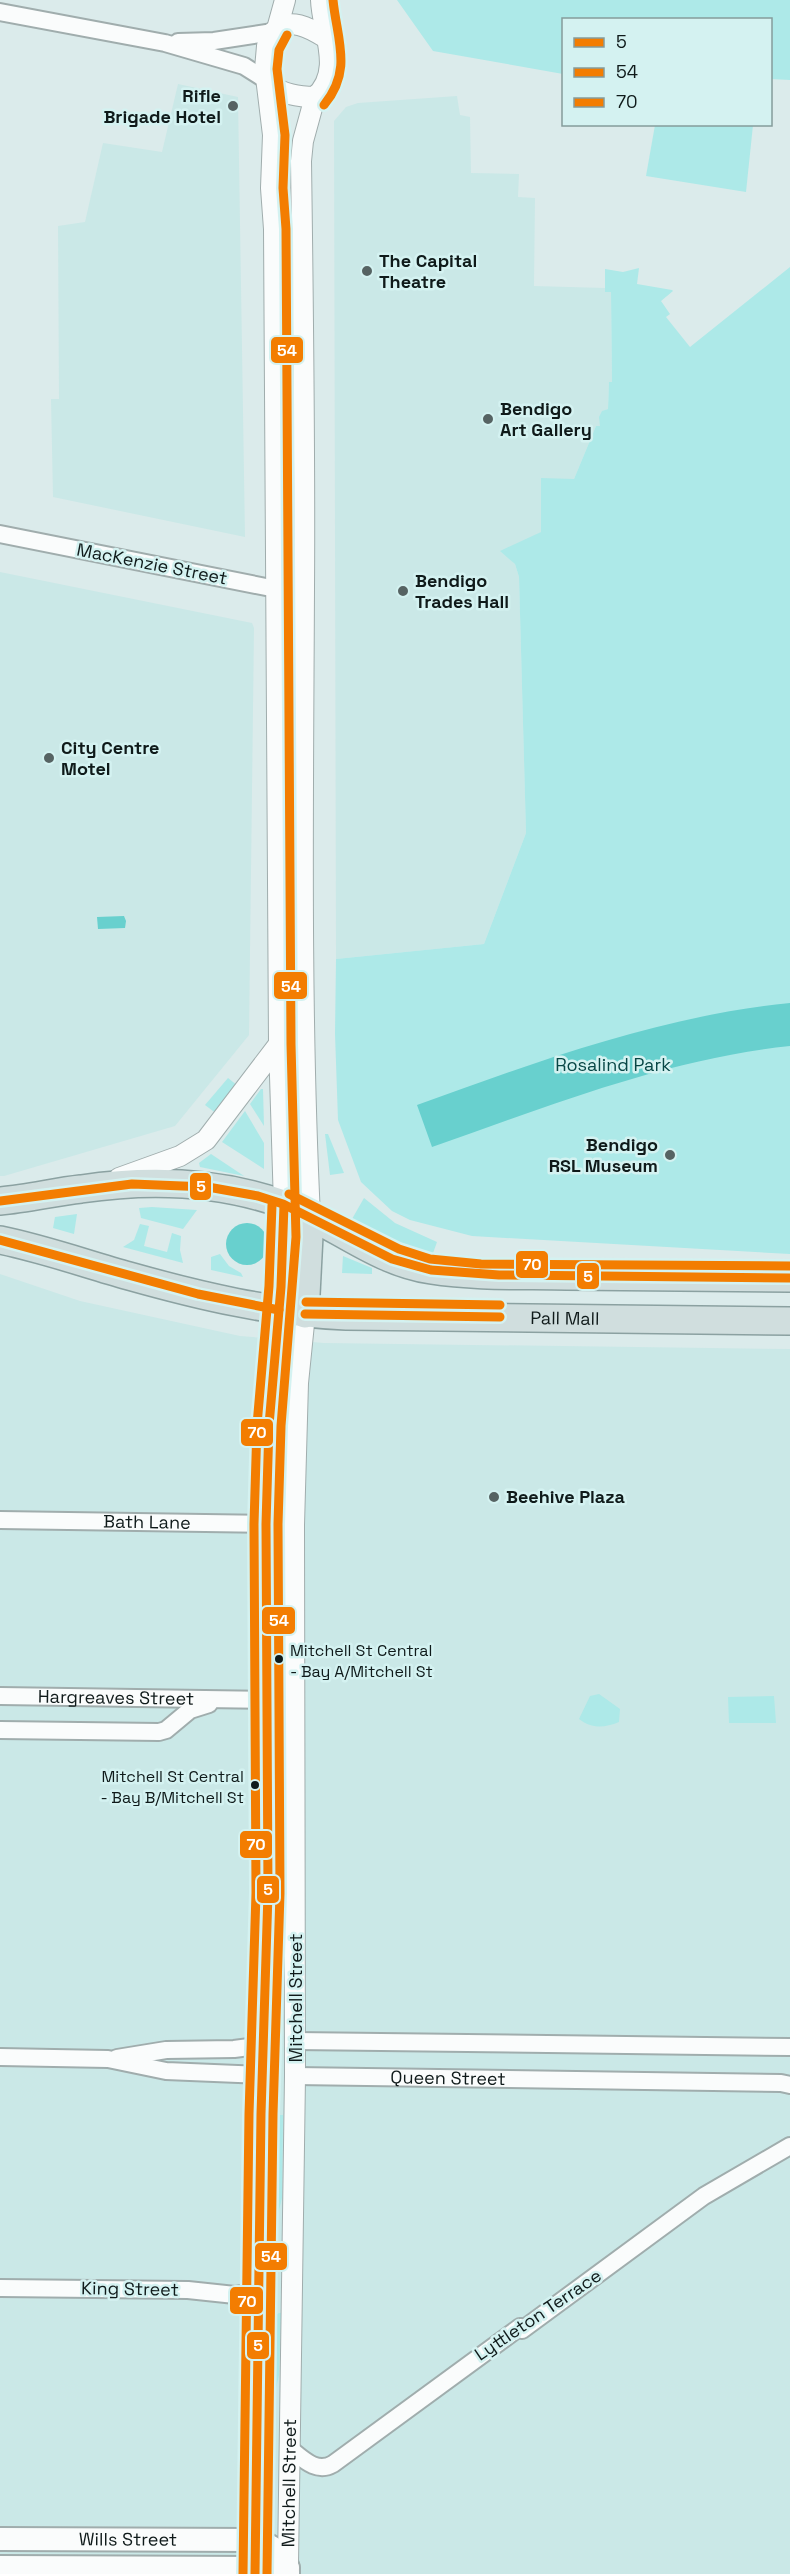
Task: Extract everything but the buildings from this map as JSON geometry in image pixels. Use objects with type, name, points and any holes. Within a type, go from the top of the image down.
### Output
[{"type":"highway","points":[[0,1201],[82,1188],[156,1183],[191,1184],[229,1190],[284,1205],[310,1216],[374,1251],[413,1267],[430,1270],[483,1275],[790,1278]]},
{"type":"highway","points":[[284,1205],[292,1312]]},
{"type":"highway","points":[[292,1312],[310,1216]]},
{"type":"highway","name":"Pall Mall","points":[[0,1240],[198,1294],[292,1312],[346,1317],[790,1321]]},
{"type":"main road","name":"Wills Street","points":[[0,2539],[255,2541]]},
{"type":"main road","points":[[255,2541],[276,2550],[288,2569]]},
{"type":"main road","name":"Mitchell Street","points":[[255,2541],[255,2571]]},
{"type":"main road","name":"Wills Street","points":[[0,2567],[255,2571],[288,2569]]},
{"type":"street","points":[[284,1205],[279,1044],[271,188],[273,135],[265,56],[285,0]]},
{"type":"street","points":[[310,1216],[304,1045],[302,842],[304,591],[301,161],[305,133],[315,97],[323,90],[330,71],[321,0]]},
{"type":"street","points":[[0,12],[165,43],[244,66],[289,95],[315,97]]},
{"type":"street","points":[[165,43],[214,40],[275,30],[286,24],[296,24],[326,38]]},
{"type":"street","name":"MacKenzie Street","points":[[0,534],[276,589],[304,591]]},
{"type":"street","points":[[279,1044],[304,1045]]},
{"type":"street","points":[[82,1188],[163,1163],[199,1146],[213,1133],[279,1044]]},
{"type":"street","name":"Mitchell Street","points":[[255,2541],[262,2075],[268,1893],[266,1524],[268,1425],[292,1312]]},
{"type":"street","name":"Mitchell Street","points":[[288,2569],[296,2042],[294,1525],[298,1383],[292,1312]]},
{"type":"street","name":"Bath Lane","points":[[0,1520],[294,1525]]},
{"type":"street","name":"Hargreaves Street","points":[[0,1696],[295,1700]]},
{"type":"street","points":[[150,1698],[162,1705],[166,1713],[165,1723],[159,1732]]},
{"type":"street","name":"Hargreaves Street","points":[[0,1730],[159,1732],[166,1730],[190,1710],[231,1699]]},
{"type":"street","name":"Queen Street","points":[[0,2057],[108,2059],[166,2050],[234,2049],[296,2042],[790,2047]]},
{"type":"street","name":"Queen Street","points":[[108,2059],[166,2071],[262,2075],[781,2083],[790,2085]]},
{"type":"street","name":"Lyttleton Terrace","points":[[289,2448],[314,2466],[328,2467],[490,2347],[520,2327],[522,2330],[704,2196],[790,2146]]},
{"type":"street","points":[[258,2291],[282,2274],[291,2264]]},
{"type":"street","name":"King Street","points":[[0,2288],[188,2290],[241,2296],[258,2291]]},
{"type":"shaded area","points":[[178,84],[238,97],[245,537],[53,497],[51,399],[59,399],[58,226],[85,222],[103,143],[162,152]]},
{"type":"shaded area","points":[[457,96],[460,115],[470,117],[471,173],[519,174],[518,197],[535,198],[534,286],[605,288],[605,292],[611,292],[612,382],[609,382],[608,409],[603,411],[600,417],[600,426],[596,426],[574,479],[541,479],[541,532],[506,554],[515,564],[519,577],[526,833],[484,944],[336,959],[334,121],[346,107],[358,103]]},
{"type":"shaded area","points":[[0,572],[252,623],[254,628],[249,1035],[175,1126],[4,1176],[0,1176]]},
{"type":"shaded area","points":[[124,916],[125,928],[98,929],[97,917]]},
{"type":"shaded area","points":[[790,1003],[790,1046],[744,1052],[653,1073],[564,1100],[432,1147],[417,1105],[508,1072],[647,1029],[742,1009]]},
{"type":"shaded area","points":[[247,1223],[255,1224],[262,1229],[267,1236],[267,1252],[262,1259],[255,1264],[247,1265],[239,1264],[232,1259],[227,1252],[226,1244],[227,1236],[232,1229],[239,1224]]},
{"type":"shaded area","points":[[0,1274],[80,1301],[240,1336],[324,1343],[790,1349],[790,2574],[0,2574]]},
{"type":"green space","points":[[397,0],[790,0],[790,80],[772,79],[772,18],[562,18],[562,74],[433,51]]},
{"type":"green space","points":[[655,126],[753,126],[746,192],[646,176]]},
{"type":"green space","name":"Rosalind Park","points":[[790,267],[790,1254],[472,1236],[410,1220],[392,1211],[361,1182],[338,1120],[335,1034],[336,959],[484,944],[526,833],[519,577],[515,564],[500,551],[541,532],[541,478],[574,479],[596,426],[600,426],[599,417],[602,411],[608,409],[609,382],[612,382],[611,292],[605,292],[605,269],[623,272],[639,268],[637,284],[672,290],[661,301],[670,314],[666,317],[690,347]]},
{"type":"green space","points":[[228,1078],[238,1086],[217,1114],[205,1105]]},
{"type":"green space","points":[[263,1089],[264,1126],[250,1104]]},
{"type":"green space","points":[[245,1111],[264,1143],[264,1169],[222,1142]]},
{"type":"green space","points":[[325,1134],[328,1134],[344,1173],[330,1175]]},
{"type":"green space","points":[[211,1154],[244,1176],[200,1167],[199,1163]]},
{"type":"green space","points":[[364,1198],[395,1223],[437,1242],[432,1256],[385,1239],[352,1219]]},
{"type":"green space","points":[[139,1208],[197,1210],[183,1229],[141,1218]]},
{"type":"green space","points":[[77,1214],[74,1234],[53,1228],[55,1217]]},
{"type":"green space","points":[[140,1224],[149,1226],[144,1246],[167,1252],[172,1233],[181,1236],[180,1250],[183,1263],[123,1247],[134,1240]]},
{"type":"green space","points":[[220,1254],[229,1266],[241,1273],[243,1277],[211,1270],[211,1257]]},
{"type":"green space","points":[[343,1256],[372,1268],[372,1274],[342,1273]]},
{"type":"green space","points":[[284,1355],[289,1356],[285,1451],[277,1468]]},
{"type":"green space","points":[[275,1535],[282,1535],[284,1562],[283,1580],[275,1607]]},
{"type":"green space","points":[[599,1694],[620,1709],[619,1722],[598,1726],[589,1725],[579,1719],[590,1696]]},
{"type":"green space","points":[[774,1696],[776,1723],[729,1723],[728,1697]]},
{"type":"green space","points":[[276,1764],[285,1764],[286,1933],[279,1958],[276,1958]]},
{"type":"green space","points":[[278,2115],[283,2115],[282,2198],[273,2234],[272,2266],[270,2268],[269,2184],[277,2158]]},
{"type":"green space","points":[[281,2313],[279,2375],[271,2412],[269,2511],[267,2514],[264,2513],[266,2322]]},
{"type":"transit line","name":"54","points":[[324,105],[333,92],[341,67],[340,42],[333,0]]},
{"type":"transit line","name":"54","points":[[267,2574],[273,2114],[280,1893],[278,1524],[281,1426],[296,1237],[291,1044],[286,229],[283,188],[285,135],[277,69],[279,50],[287,35]]},
{"type":"transit line","name":"5","points":[[0,1201],[132,1184],[208,1187],[258,1196],[283,1204],[392,1259],[431,1270],[499,1275],[790,1278]]},
{"type":"transit line","name":"70","points":[[289,1194],[399,1249],[430,1259],[481,1264],[790,1266]]},
{"type":"transit line","name":"70","points":[[243,2574],[249,2114],[256,1893],[254,1524],[257,1425],[269,1286],[272,1205]]},
{"type":"transit line","name":"5","points":[[255,2574],[261,2114],[268,1893],[266,1524],[269,1425],[281,1287],[284,1205]]},
{"type":"transit line","name":"5","points":[[0,1240],[198,1294],[279,1310]]},
{"type":"transit line","name":"70","points":[[306,1302],[500,1305]]},
{"type":"transit line","name":"5","points":[[305,1314],[500,1317]]},
{"type":"place","name":"Rifle Brigade Hotel","points":[[233,106]]},
{"type":"place","name":"The Capital Theatre","points":[[367,271]]},
{"type":"place","name":"Bendigo Art Gallery","points":[[488,419]]},
{"type":"place","name":"Bendigo Trades Hall","points":[[403,591]]},
{"type":"place","name":"City Centre Motel","points":[[49,758]]},
{"type":"place","name":"Bendigo RSL Museum","points":[[670,1155]]},
{"type":"place","name":"Beehive Plaza","points":[[494,1497]]},
{"type":"place","name":"Mitchell St Central - Bay A/Mitchell St","points":[[279,1659]]},
{"type":"place","name":"Mitchell St Central - Bay B/Mitchell St","points":[[255,1785]]}]
